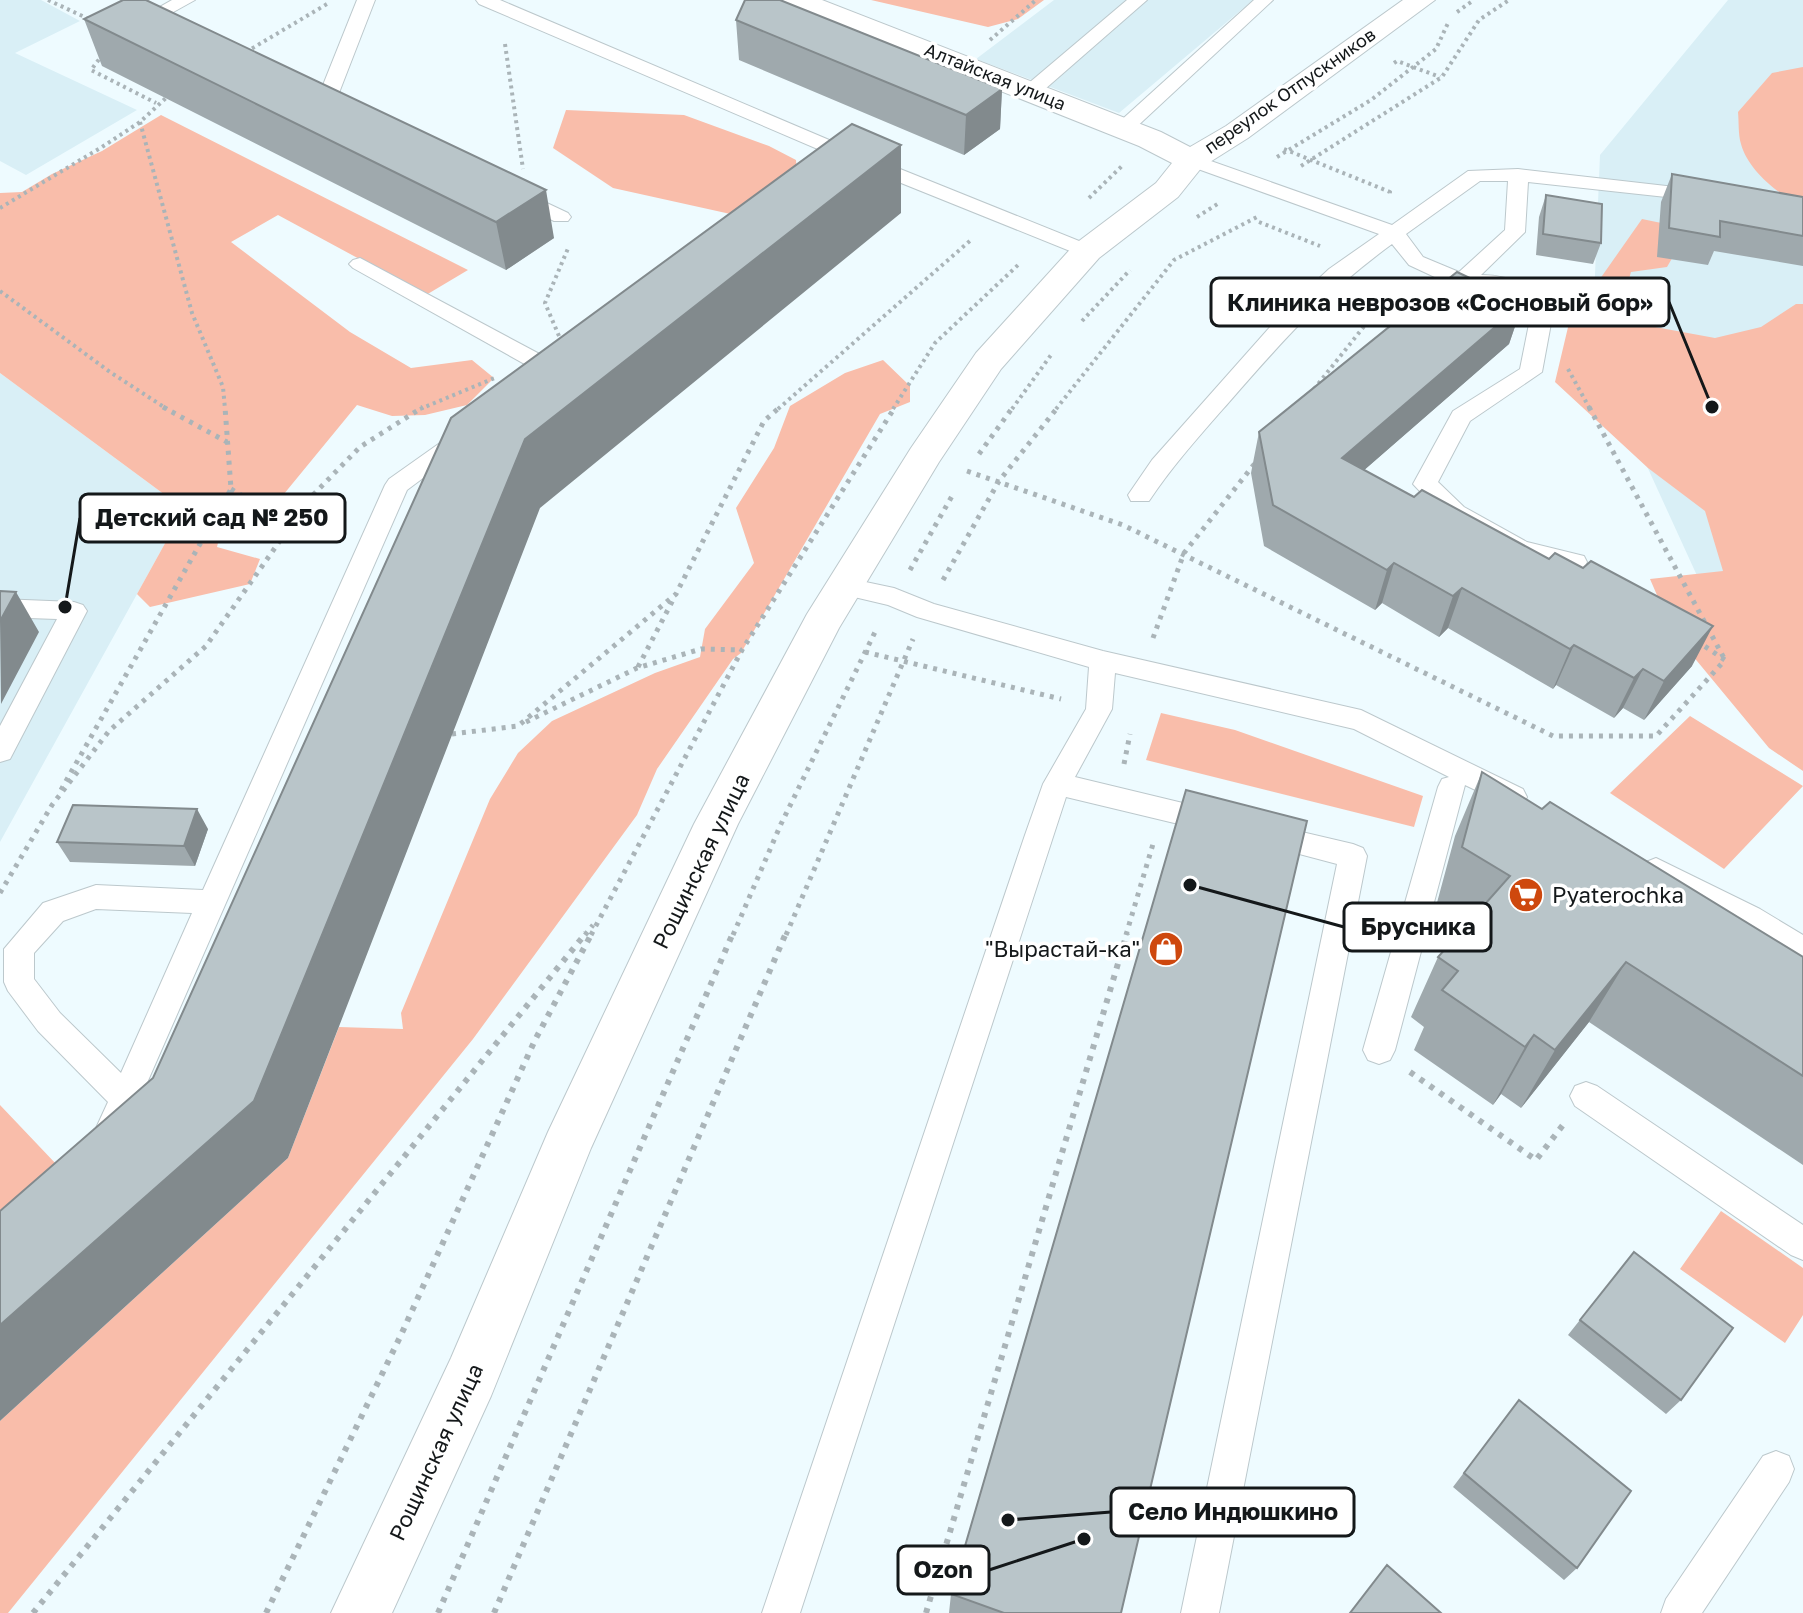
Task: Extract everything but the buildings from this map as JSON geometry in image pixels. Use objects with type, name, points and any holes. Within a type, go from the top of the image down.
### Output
[{"type":"street","name":"Алтайская улица","points":[[797,0],[1124,128],[1191,160]]},
{"type":"street","name":"переулок Отпускников","points":[[1167,190],[1191,160],[1237,132],[1421,0]]},
{"type":"street","name":"Рощинская улица","points":[[361,1613],[471,1377],[566,1148],[709,838],[842,586],[988,361],[1087,251],[1167,190]]},
{"type":"lane","points":[[120,33],[186,0]]},
{"type":"lane","points":[[366,0],[327,100],[367,120]]},
{"type":"lane","points":[[485,0],[841,152],[1087,251]]},
{"type":"lane","points":[[1030,92],[1138,0]]},
{"type":"lane","points":[[1124,128],[1264,0]]},
{"type":"lane","points":[[819,169],[841,152]]},
{"type":"lane","points":[[1191,160],[1394,233],[1416,261],[1462,281],[1502,281],[1525,298],[1541,318],[1531,372],[1461,416],[1425,484],[1455,513],[1520,549],[1575,562]]},
{"type":"lane","points":[[1140,495],[1160,466],[1293,315],[1337,274],[1475,175],[1518,175],[1724,198]]},
{"type":"lane","points":[[1462,281],[1515,232],[1518,175]]},
{"type":"lane","points":[[501,187],[561,217]]},
{"type":"lane","points":[[360,264],[553,364],[530,388]]},
{"type":"lane","points":[[96,1164],[397,485],[482,424]]},
{"type":"lane","points":[[842,586],[894,597],[926,611],[1103,661],[1361,720],[1542,812]]},
{"type":"lane","points":[[0,608],[74,611],[0,751]]},
{"type":"lane","points":[[781,1613],[1057,784],[1099,709],[1103,661]]},
{"type":"lane","points":[[1057,784],[1353,856],[1200,1613]]},
{"type":"lane","points":[[1379,1050],[1452,787]]},
{"type":"lane","points":[[1639,861],[1750,918],[1803,950]]},
{"type":"lane","points":[[125,1098],[49,1022],[19,982],[19,949],[53,912],[96,897],[212,902]]},
{"type":"lane","points":[[1586,1096],[1803,1244]]},
{"type":"lane","points":[[1680,1613],[1776,1469]]},
{"type":"path","points":[[48,0],[120,33],[91,70],[156,103]]},
{"type":"path","points":[[239,56],[334,0]]},
{"type":"path","points":[[485,0],[508,50],[527,200]]},
{"type":"path","points":[[962,64],[1036,0]]},
{"type":"path","points":[[1192,221],[1286,150],[1371,100],[1436,49],[1451,17],[1474,0]]},
{"type":"path","points":[[494,1613],[904,659],[926,611],[999,481],[1174,260],[1256,220],[1271,187],[1310,159],[1442,77],[1479,20],[1509,0]]},
{"type":"path","points":[[0,208],[66,171],[140,122],[156,103],[170,95]]},
{"type":"path","points":[[0,893],[231,489],[223,387],[192,313],[140,122]]},
{"type":"path","points":[[1237,132],[1390,192],[1358,221]]},
{"type":"path","points":[[52,805],[109,731],[206,646],[310,498],[360,447],[430,403],[553,364],[545,303],[576,228],[561,217]]},
{"type":"path","points":[[637,668],[764,421],[980,232]]},
{"type":"path","points":[[1309,395],[1416,261]]},
{"type":"path","points":[[1078,325],[1131,269]]},
{"type":"path","points":[[0,291],[173,416],[227,443]]},
{"type":"path","points":[[1541,318],[1725,660]]},
{"type":"path","points":[[438,1613],[781,824],[864,652],[967,471],[1057,348]]},
{"type":"path","points":[[1140,670],[1184,553],[1261,456]]},
{"type":"path","points":[[967,471],[1123,525],[1553,736],[1656,736],[1725,660]]},
{"type":"path","points":[[231,489],[307,535],[371,544]]},
{"type":"path","points":[[518,726],[676,594]]},
{"type":"path","points":[[1699,643],[1725,660]]},
{"type":"path","points":[[452,734],[518,726],[637,668],[701,649],[742,650]]},
{"type":"path","points":[[864,652],[1133,715],[1117,797],[1105,830],[1154,844],[926,1613]]},
{"type":"path","points":[[33,1613],[601,915]]},
{"type":"path","points":[[1379,1050],[1536,1160],[1586,1096]]},
{"type":"shaded area","points":[[0,0],[41,0],[80,21],[15,53],[137,110],[26,175],[0,161]]},
{"type":"shaded area","points":[[871,0],[1044,0],[1018,19],[988,27]]},
{"type":"shaded area","points":[[1054,0],[1253,0],[1119,113],[976,59]]},
{"type":"shaded area","points":[[1728,0],[1803,0],[1803,766],[1774,744],[1592,346],[1600,155]]},
{"type":"shaded area","points":[[1803,67],[1803,205],[1775,189],[1750,163],[1740,140],[1738,112],[1772,73]]},
{"type":"shaded area","points":[[566,110],[684,115],[769,146],[796,160],[797,175],[735,215],[613,188],[553,148]]},
{"type":"shaded area","points":[[161,115],[468,270],[426,295],[278,215],[231,242],[350,332],[411,368],[472,360],[494,378],[467,405],[425,415],[392,416],[357,405],[270,511],[222,526],[217,547],[260,559],[250,584],[150,607],[137,594],[184,509],[0,373],[0,193],[22,192],[102,151]]},
{"type":"shaded area","points":[[1642,219],[1671,225],[1678,248],[1667,267],[1631,272],[1617,320],[1715,338],[1761,327],[1796,304],[1803,304],[1803,771],[1769,748],[1673,632],[1650,579],[1723,571],[1705,511],[1648,468],[1555,382],[1569,323]]},
{"type":"shaded area","points":[[883,360],[910,386],[910,402],[880,414],[741,653],[733,659],[657,769],[637,815],[473,1039],[8,1613],[0,1613],[0,1421],[288,1158],[339,1027],[403,1029],[401,1013],[490,799],[518,753],[552,721],[655,673],[700,657],[705,629],[754,563],[736,508],[774,448],[790,406],[845,373]]},
{"type":"shaded area","points":[[0,373],[184,509],[0,842]]},
{"type":"shaded area","points":[[1161,713],[1235,730],[1423,796],[1414,827],[1146,760]]},
{"type":"shaded area","points":[[1690,716],[1803,786],[1724,869],[1610,793]]},
{"type":"shaded area","points":[[0,1105],[57,1165],[0,1210]]},
{"type":"shaded area","points":[[1721,1211],[1803,1268],[1803,1315],[1785,1343],[1680,1269]]},
{"type":"place","name":"Клиника неврозов «Сосновый бор»","points":[[1712,407]]},
{"type":"place","name":"Детский сад № 250","points":[[65,607]]},
{"type":"place","name":"Брусника","points":[[1190,885]]},
{"type":"place","name":"Pyaterochka","points":[[1526,895]]},
{"type":"place","name":"\"Вырастай-ка\"","points":[[1166,949]]},
{"type":"place","name":"Село Индюшкино","points":[[1008,1520]]},
{"type":"place","name":"Ozon","points":[[1084,1539]]}]
